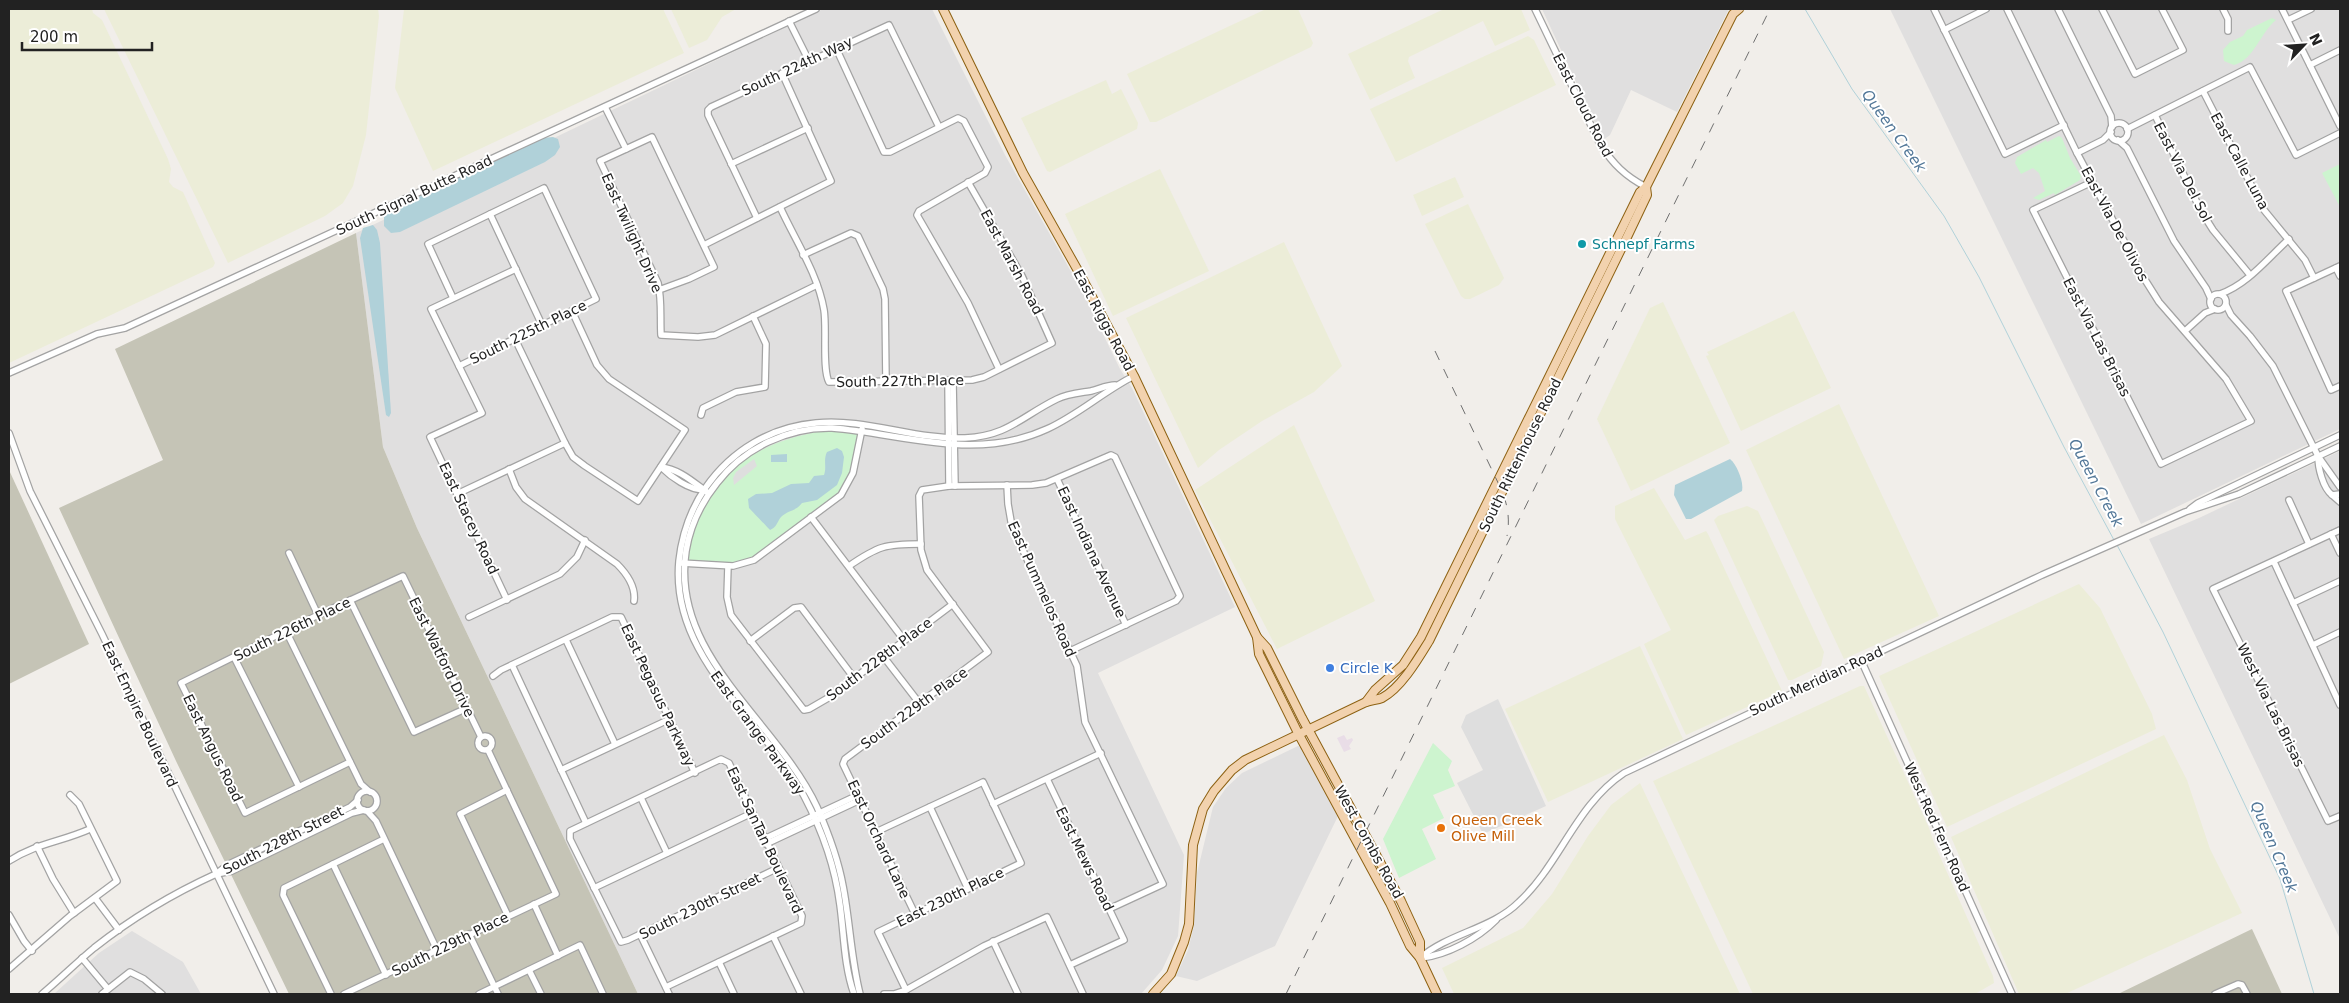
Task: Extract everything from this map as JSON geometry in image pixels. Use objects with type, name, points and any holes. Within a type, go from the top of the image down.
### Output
[{"type":"main road","name":"East Riggs Road","points":[[943,9],[1023,174],[1081,276],[1134,376],[1257,636],[1267,648],[1308,729]]},
{"type":"main road","name":"South Rittenhouse Road","points":[[1366,702],[1375,690],[1402,665],[1424,632],[1640,192],[1646,187],[1735,11]]},
{"type":"main road","name":"South Rittenhouse Road","points":[[1153,994],[1171,974],[1184,942],[1189,924],[1193,845],[1198,825],[1208,800],[1220,783],[1237,766],[1252,756],[1366,702],[1382,698],[1412,668],[1429,641],[1628,235],[1647,195],[1646,187]]},
{"type":"main road","points":[[1412,668],[1413,660],[1425,640],[1424,632]]},
{"type":"main road","name":"East Riggs Road","points":[[1257,636],[1259,654],[1298,733]]},
{"type":"main road","points":[[1389,692],[1389,684],[1400,674],[1402,665]]},
{"type":"main road","name":"West Combs Road","points":[[1308,729],[1401,901],[1420,942],[1420,958]]},
{"type":"main road","name":"West Combs Road","points":[[1298,733],[1390,902],[1410,946],[1420,958],[1437,994]]},
{"type":"street","name":"South Signal Butte Road","points":[[9,373],[97,334],[125,328],[816,9]]},
{"type":"street","name":"East Cloud Road","points":[[1535,9],[1600,144],[1612,162],[1624,174],[1646,187]]},
{"type":"street","points":[[1934,9],[2005,154],[2064,125]]},
{"type":"street","points":[[1944,30],[1986,9]]},
{"type":"street","name":"East Via De Olivos","points":[[2007,9],[2077,153],[2142,276],[2160,302],[2226,379],[2251,421]]},
{"type":"street","points":[[2058,9],[2111,116],[2127,129]]},
{"type":"street","points":[[2102,9],[2134,74],[2183,50],[2162,9]]},
{"type":"street","points":[[2223,9],[2228,19],[2228,31]]},
{"type":"street","points":[[2282,9],[2340,126]]},
{"type":"street","points":[[2288,20],[2311,9]]},
{"type":"street","points":[[789,21],[809,61]]},
{"type":"street","name":"South 224th Way","points":[[731,164],[708,110],[711,107],[889,25],[939,128]]},
{"type":"street","points":[[836,48],[884,152],[890,152],[958,118],[961,119],[988,167],[987,170],[919,211],[917,215],[968,302],[999,369]]},
{"type":"street","points":[[2310,64],[2340,50]]},
{"type":"street","points":[[2127,129],[2250,67],[2296,155],[2340,133]]},
{"type":"street","points":[[704,245],[832,181],[782,74]]},
{"type":"street","name":"East Calle Luna","points":[[2204,91],[2264,210],[2305,260],[2314,278]]},
{"type":"street","points":[[605,106],[626,149],[652,137],[714,266],[689,280],[659,290]]},
{"type":"street","points":[[2111,116],[2111,130],[2116,140],[2127,148]]},
{"type":"street","name":"East Via Del Sol","points":[[2155,116],[2213,230],[2250,275]]},
{"type":"street","points":[[2077,153],[2103,140],[2119,123]]},
{"type":"street","points":[[757,218],[731,164],[808,128]]},
{"type":"street","points":[[2127,129],[2127,148],[2174,242],[2206,288],[2214,305],[2231,315],[2273,366],[2318,456],[2340,487]]},
{"type":"street","points":[[2103,140],[2116,140],[2126,137]]},
{"type":"street","name":"East Twilight Drive","points":[[626,149],[600,161],[659,290],[661,297],[660,335],[698,337],[715,335],[753,316]]},
{"type":"street","name":"East Marsh Road","points":[[968,182],[1022,276],[1052,342]]},
{"type":"street","name":"East Via Las Brisas","points":[[2092,182],[2033,210],[2161,464],[2251,421]]},
{"type":"street","name":"South 225th Place","points":[[459,366],[596,299],[544,188],[490,214]]},
{"type":"street","points":[[701,415],[703,408],[736,392],[765,387],[766,344],[753,316],[817,285],[780,208]]},
{"type":"street","points":[[453,298],[428,244],[490,214],[542,326]]},
{"type":"street","points":[[803,255],[851,233],[855,233],[858,236],[883,289],[885,299],[886,382]]},
{"type":"street","points":[[2218,294],[2232,290],[2289,239]]},
{"type":"street","points":[[2340,276],[2338,267],[2286,291],[2331,390],[2340,386]]},
{"type":"street","points":[[459,366],[431,309],[516,270]]},
{"type":"street","name":"South 227th Place","points":[[817,285],[826,322],[826,373],[829,382],[950,382],[972,380],[999,369],[1052,342]]},
{"type":"street","points":[[2206,288],[2224,296],[2231,315]]},
{"type":"street","points":[[2226,303],[2232,290]]},
{"type":"street","points":[[2185,331],[2214,305],[2218,294]]},
{"type":"street","points":[[2214,305],[2226,303]]},
{"type":"street","points":[[515,339],[573,457],[638,501],[685,430],[610,379],[597,365],[572,311]]},
{"type":"street","name":"East Stacey Road","points":[[459,366],[482,413],[430,437],[508,600]]},
{"type":"street","points":[[951,441],[1000,443],[1038,433],[1058,424],[1115,386],[1134,376]]},
{"type":"street","points":[[950,382],[952,486]]},
{"type":"street","points":[[951,441],[1002,432],[1058,399],[1115,386]]},
{"type":"street","name":"East Grange Parkway","points":[[860,994],[854,969],[839,867],[798,774],[708,654],[700,640],[688,605],[682,563],[693,523],[706,492],[738,461],[758,447],[776,439],[818,428],[862,429],[922,443],[951,441]]},
{"type":"street","points":[[682,563],[728,566],[754,560],[845,490],[853,473],[862,429]]},
{"type":"street","name":"East Empire Boulevard","points":[[9,432],[30,491],[102,634],[274,994]]},
{"type":"street","name":"South Meridian Road","points":[[2185,512],[2198,503],[2340,435]]},
{"type":"street","points":[[457,494],[565,443]]},
{"type":"street","name":"South Meridian Road","points":[[1420,958],[1436,956],[1485,932],[1499,917],[1514,907],[1527,894],[1589,805],[1617,777],[1638,765],[2092,553],[2185,512],[2233,496],[2340,446]]},
{"type":"street","points":[[953,604],[927,570],[922,559],[920,496],[922,490],[952,486],[1032,485],[1057,479],[1113,455],[1180,596],[1176,601],[1070,651]]},
{"type":"street","points":[[2318,456],[2325,485],[2340,502]]},
{"type":"street","points":[[661,466],[671,468],[682,478],[700,485],[706,492]]},
{"type":"street","name":"East Pegasus Parkway","points":[[509,469],[516,487],[525,499],[544,514],[608,556],[626,573],[634,590],[634,601]]},
{"type":"street","name":"East Indiana Avenue","points":[[1057,479],[1126,625]]},
{"type":"street","name":"East Pummelos Road","points":[[1007,485],[1012,527],[1076,666],[1085,722],[1163,884],[1109,909]]},
{"type":"street","points":[[2231,488],[2233,496]]},
{"type":"street","points":[[2332,495],[2340,494]]},
{"type":"street","points":[[2289,500],[2310,544]]},
{"type":"street","points":[[811,517],[904,640]]},
{"type":"street","points":[[2340,530],[2274,562],[2340,704]]},
{"type":"street","points":[[2331,534],[2340,553]]},
{"type":"street","points":[[469,617],[560,574],[577,557],[586,540]]},
{"type":"street","points":[[849,566],[879,547],[895,544],[921,544]]},
{"type":"street","points":[[289,554],[318,615]]},
{"type":"street","name":"West Via Las Brisas","points":[[2274,562],[2213,590],[2328,821],[2340,816]]},
{"type":"street","points":[[728,566],[728,606],[731,615],[750,640],[794,608],[800,607],[854,678]]},
{"type":"street","name":"South 226th Place","points":[[181,683],[318,615],[403,576]]},
{"type":"street","name":"East Watford Drive","points":[[403,576],[481,737]]},
{"type":"street","points":[[2293,603],[2340,581]]},
{"type":"street","points":[[350,600],[414,732],[467,708]]},
{"type":"street","name":"South 228th Place","points":[[750,640],[804,710],[828,698],[953,604]]},
{"type":"street","name":"South 229th Place","points":[[843,764],[845,759],[987,655],[986,647],[953,604]]},
{"type":"street","name":"East Pegasus Parkway","points":[[566,640],[612,616],[621,617],[695,773]]},
{"type":"street","points":[[286,631],[361,784],[377,798],[375,807],[376,820],[437,950]]},
{"type":"street","points":[[2313,646],[2340,632]]},
{"type":"street","points":[[493,676],[566,640],[615,744]]},
{"type":"street","points":[[883,656],[920,704]]},
{"type":"street","points":[[234,657],[298,787],[350,762]]},
{"type":"street","name":"West Red Fern Road","points":[[1861,660],[2011,994]]},
{"type":"street","points":[[512,665],[586,823]]},
{"type":"street","name":"East Angus Road","points":[[181,683],[244,813],[298,787]]},
{"type":"street","points":[[561,770],[670,719]]},
{"type":"street","points":[[487,736],[491,739],[492,746],[488,750],[482,750],[478,747],[481,737],[487,736]]},
{"type":"street","points":[[488,750],[507,790],[460,814],[508,916]]},
{"type":"street","points":[[876,832],[983,782],[993,804],[1101,753]]},
{"type":"street","name":"East SanTan Boulevard","points":[[695,773],[721,760],[727,760],[802,920],[801,923],[773,936]]},
{"type":"street","name":"East Orchard Lane","points":[[843,764],[915,914]]},
{"type":"street","points":[[695,773],[570,831],[569,835],[594,888],[752,813]]},
{"type":"street","name":"East Mews Road","points":[[1047,779],[1124,940],[1070,965]]},
{"type":"street","points":[[361,784],[359,806],[376,820]]},
{"type":"street","name":"South 229th Place","points":[[344,994],[556,894],[507,790]]},
{"type":"street","points":[[359,797],[370,792]]},
{"type":"street","points":[[9,969],[74,913],[117,881],[79,804],[70,795]]},
{"type":"street","name":"South 228th Street","points":[[216,874],[229,864],[350,806],[359,797]]},
{"type":"street","points":[[765,841],[859,797]]},
{"type":"street","points":[[641,798],[667,854]]},
{"type":"street","name":"East 230th Place","points":[[906,990],[878,932],[1021,863],[993,804]]},
{"type":"street","points":[[365,811],[375,807]]},
{"type":"street","points":[[930,807],[968,889]]},
{"type":"street","name":"South 228th Street","points":[[216,874],[232,871],[352,813],[365,811]]},
{"type":"street","name":"East Grange Parkway","points":[[817,816],[833,867],[854,994]]},
{"type":"street","points":[[9,861],[37,846],[75,836],[90,829]]},
{"type":"street","points":[[331,994],[283,895],[284,888],[384,839]]},
{"type":"street","points":[[37,846],[53,879],[74,913]]},
{"type":"street","points":[[333,864],[386,975]]},
{"type":"street","name":"South 230th Street","points":[[594,888],[621,942],[778,868]]},
{"type":"street","points":[[42,994],[82,958],[119,930],[154,906],[216,874]]},
{"type":"street","points":[[95,898],[119,930]]},
{"type":"street","points":[[534,904],[558,956]]},
{"type":"street","points":[[9,915],[32,951]]},
{"type":"street","points":[[884,994],[894,994],[906,990],[993,941],[1047,916],[1083,994]]},
{"type":"street","points":[[469,934],[498,994]]},
{"type":"street","points":[[640,934],[669,994]]},
{"type":"street","points":[[666,988],[773,936],[801,994]]},
{"type":"street","points":[[993,941],[1018,994]]},
{"type":"street","points":[[479,994],[580,945],[603,994]]},
{"type":"street","points":[[82,958],[108,989]]},
{"type":"street","points":[[719,962],[734,994]]},
{"type":"street","points":[[530,970],[541,994]]},
{"type":"street","points":[[102,994],[130,972],[144,979],[162,994]]},
{"type":"street","points":[[2215,994],[2238,984],[2242,985],[2247,994]]},
{"type":"shaded area","points":[[823,9],[932,9],[1005,155],[1082,291],[1120,369],[1132,388],[1235,607],[1098,673],[1184,855],[1178,936],[1162,970],[1141,994],[638,994],[417,528],[383,447],[356,233]]},
{"type":"shaded area","points":[[1542,9],[1729,9],[1677,112],[1631,90],[1610,135],[1603,140]]},
{"type":"shaded area","points":[[1890,9],[2340,9],[2340,429],[2141,524]]},
{"type":"shaded area","points":[[356,233],[383,447],[417,528],[638,994],[289,994],[176,761],[59,508],[163,460],[115,349]]},
{"type":"shaded area","points":[[2340,451],[2340,939],[2149,539],[2199,518]]},
{"type":"shaded area","points":[[754,459],[757,466],[734,485],[733,478],[736,472]]},
{"type":"shaded area","points":[[9,470],[89,644],[9,684]]},
{"type":"shaded area","points":[[1498,699],[1546,806],[1483,834],[1457,783],[1483,770],[1461,727],[1466,715]]},
{"type":"shaded area","points":[[1344,735],[1347,740],[1352,738],[1353,740],[1349,746],[1351,749],[1344,752],[1337,738]]},
{"type":"shaded area","points":[[1298,746],[1301,747],[1338,816],[1275,946],[1197,981],[1176,976],[1188,950],[1194,926],[1197,873],[1213,807],[1226,788],[1242,773]]},
{"type":"shaded area","points":[[2252,929],[2282,994],[2118,994]]},
{"type":"shaded area","points":[[132,931],[183,962],[201,994],[54,994],[99,953]]},
{"type":"green space","points":[[9,9],[92,9],[93,13],[102,20],[168,159],[171,169],[169,182],[173,187],[183,192],[215,263],[213,267],[9,363]]},
{"type":"green space","points":[[104,9],[378,9],[379,16],[366,135],[353,186],[343,203],[325,216],[228,263]]},
{"type":"green space","points":[[404,9],[663,9],[684,53],[433,171],[395,88]]},
{"type":"green space","points":[[671,9],[736,9],[722,17],[707,40],[689,48]]},
{"type":"green space","points":[[1266,9],[1298,9],[1313,43],[1311,47],[1156,122],[1150,122],[1127,74]]},
{"type":"green space","points":[[1444,9],[1521,9],[1530,30],[1495,46],[1483,21],[1409,57],[1408,61],[1415,78],[1370,100],[1348,54]]},
{"type":"green space","points":[[2272,18],[2276,20],[2270,25],[2247,58],[2234,65],[2224,61],[2223,50],[2230,42],[2243,36],[2247,30]]},
{"type":"green space","points":[[1528,36],[1534,40],[1556,85],[1396,162],[1370,109]]},
{"type":"green space","points":[[1106,80],[1112,94],[1121,89],[1138,123],[1137,129],[1050,172],[1047,171],[1021,118]]},
{"type":"green space","points":[[2059,136],[2062,138],[2070,158],[2081,176],[2080,180],[2055,195],[2054,193],[2039,200],[2033,198],[2045,191],[2039,173],[2033,168],[2021,174],[2015,163],[2017,157],[2046,140],[2047,142]]},
{"type":"green space","points":[[2340,164],[2340,204],[2339,205],[2322,173]]},
{"type":"green space","points":[[1160,169],[1209,271],[1113,316],[1065,214]]},
{"type":"green space","points":[[1455,177],[1464,197],[1422,216],[1413,195]]},
{"type":"green space","points":[[1468,204],[1504,278],[1499,285],[1470,299],[1465,299],[1461,296],[1425,224]]},
{"type":"green space","points":[[1284,242],[1342,366],[1314,392],[1262,421],[1219,450],[1198,468],[1126,318]]},
{"type":"green space","points":[[1663,302],[1730,443],[1631,491],[1597,419],[1650,308]]},
{"type":"green space","points":[[1794,311],[1831,388],[1741,431],[1706,356],[1709,355],[1707,352]]},
{"type":"green space","points":[[1839,404],[1939,616],[1844,659],[1746,450]]},
{"type":"green space","points":[[1294,425],[1375,601],[1277,649],[1195,490]]},
{"type":"green space","points":[[822,431],[859,433],[851,474],[840,493],[752,559],[729,564],[687,561],[693,531],[704,506],[729,473],[744,460],[761,450],[780,442]]},
{"type":"green space","points":[[1654,488],[1685,540],[1706,531],[1708,534],[1782,691],[1686,735],[1644,644],[1671,630],[1615,519],[1615,506]]},
{"type":"green space","points":[[1747,506],[1758,511],[1824,652],[1821,666],[1792,680],[1788,680],[1714,520],[1718,516]]},
{"type":"green space","points":[[2079,584],[2100,608],[2152,714],[2156,729],[1947,827],[1879,676]]},
{"type":"green space","points":[[1640,646],[1683,739],[1548,802],[1505,709]]},
{"type":"green space","points":[[1860,686],[1864,686],[1929,828],[1993,976],[1994,983],[1975,994],[1753,994],[1653,781]]},
{"type":"green space","points":[[2164,735],[2187,780],[2210,849],[2242,913],[2065,994],[2019,994],[1951,837]]},
{"type":"green space","points":[[1433,743],[1452,761],[1448,770],[1455,786],[1433,795],[1444,818],[1422,829],[1436,859],[1399,878],[1383,839]]},
{"type":"green space","points":[[1640,783],[1740,994],[1454,994],[1442,968],[1523,928],[1552,894],[1588,836],[1611,805]]},
{"type":"water","points":[[553,137],[558,139],[560,147],[555,155],[545,162],[400,232],[391,233],[384,226],[384,217],[391,210],[541,138]]},
{"type":"water","points":[[373,225],[377,230],[380,243],[391,413],[389,417],[386,415],[360,238],[363,228]]},
{"type":"water","points":[[837,448],[842,451],[844,457],[842,473],[837,485],[817,500],[802,503],[781,517],[776,526],[770,530],[749,508],[748,499],[756,494],[772,493],[791,484],[809,483],[814,476],[824,475],[827,452]]},
{"type":"water","points":[[787,454],[787,462],[771,462],[771,455]]},
{"type":"water","points":[[1730,459],[1739,474],[1742,491],[1691,519],[1686,519],[1674,495],[1675,485]]},
{"type":"waterway","name":"Queen Creek","points":[[1805,9],[1852,89],[1944,216],[1979,277],[2064,447],[2114,540]]},
{"type":"waterway","name":"Queen Creek","points":[[2117,545],[2163,632],[2280,879],[2314,994]]},
{"type":"railway","points":[[1286,994],[1770,9]]},
{"type":"railway","points":[[1435,351],[1502,491],[1508,513],[1507,536]]},
{"type":"place","name":"Schnepf Farms","points":[[1582,244]]},
{"type":"place","name":"Circle K","points":[[1330,668]]},
{"type":"place","name":"Queen Creek Olive Mill","points":[[1441,828]]}]
